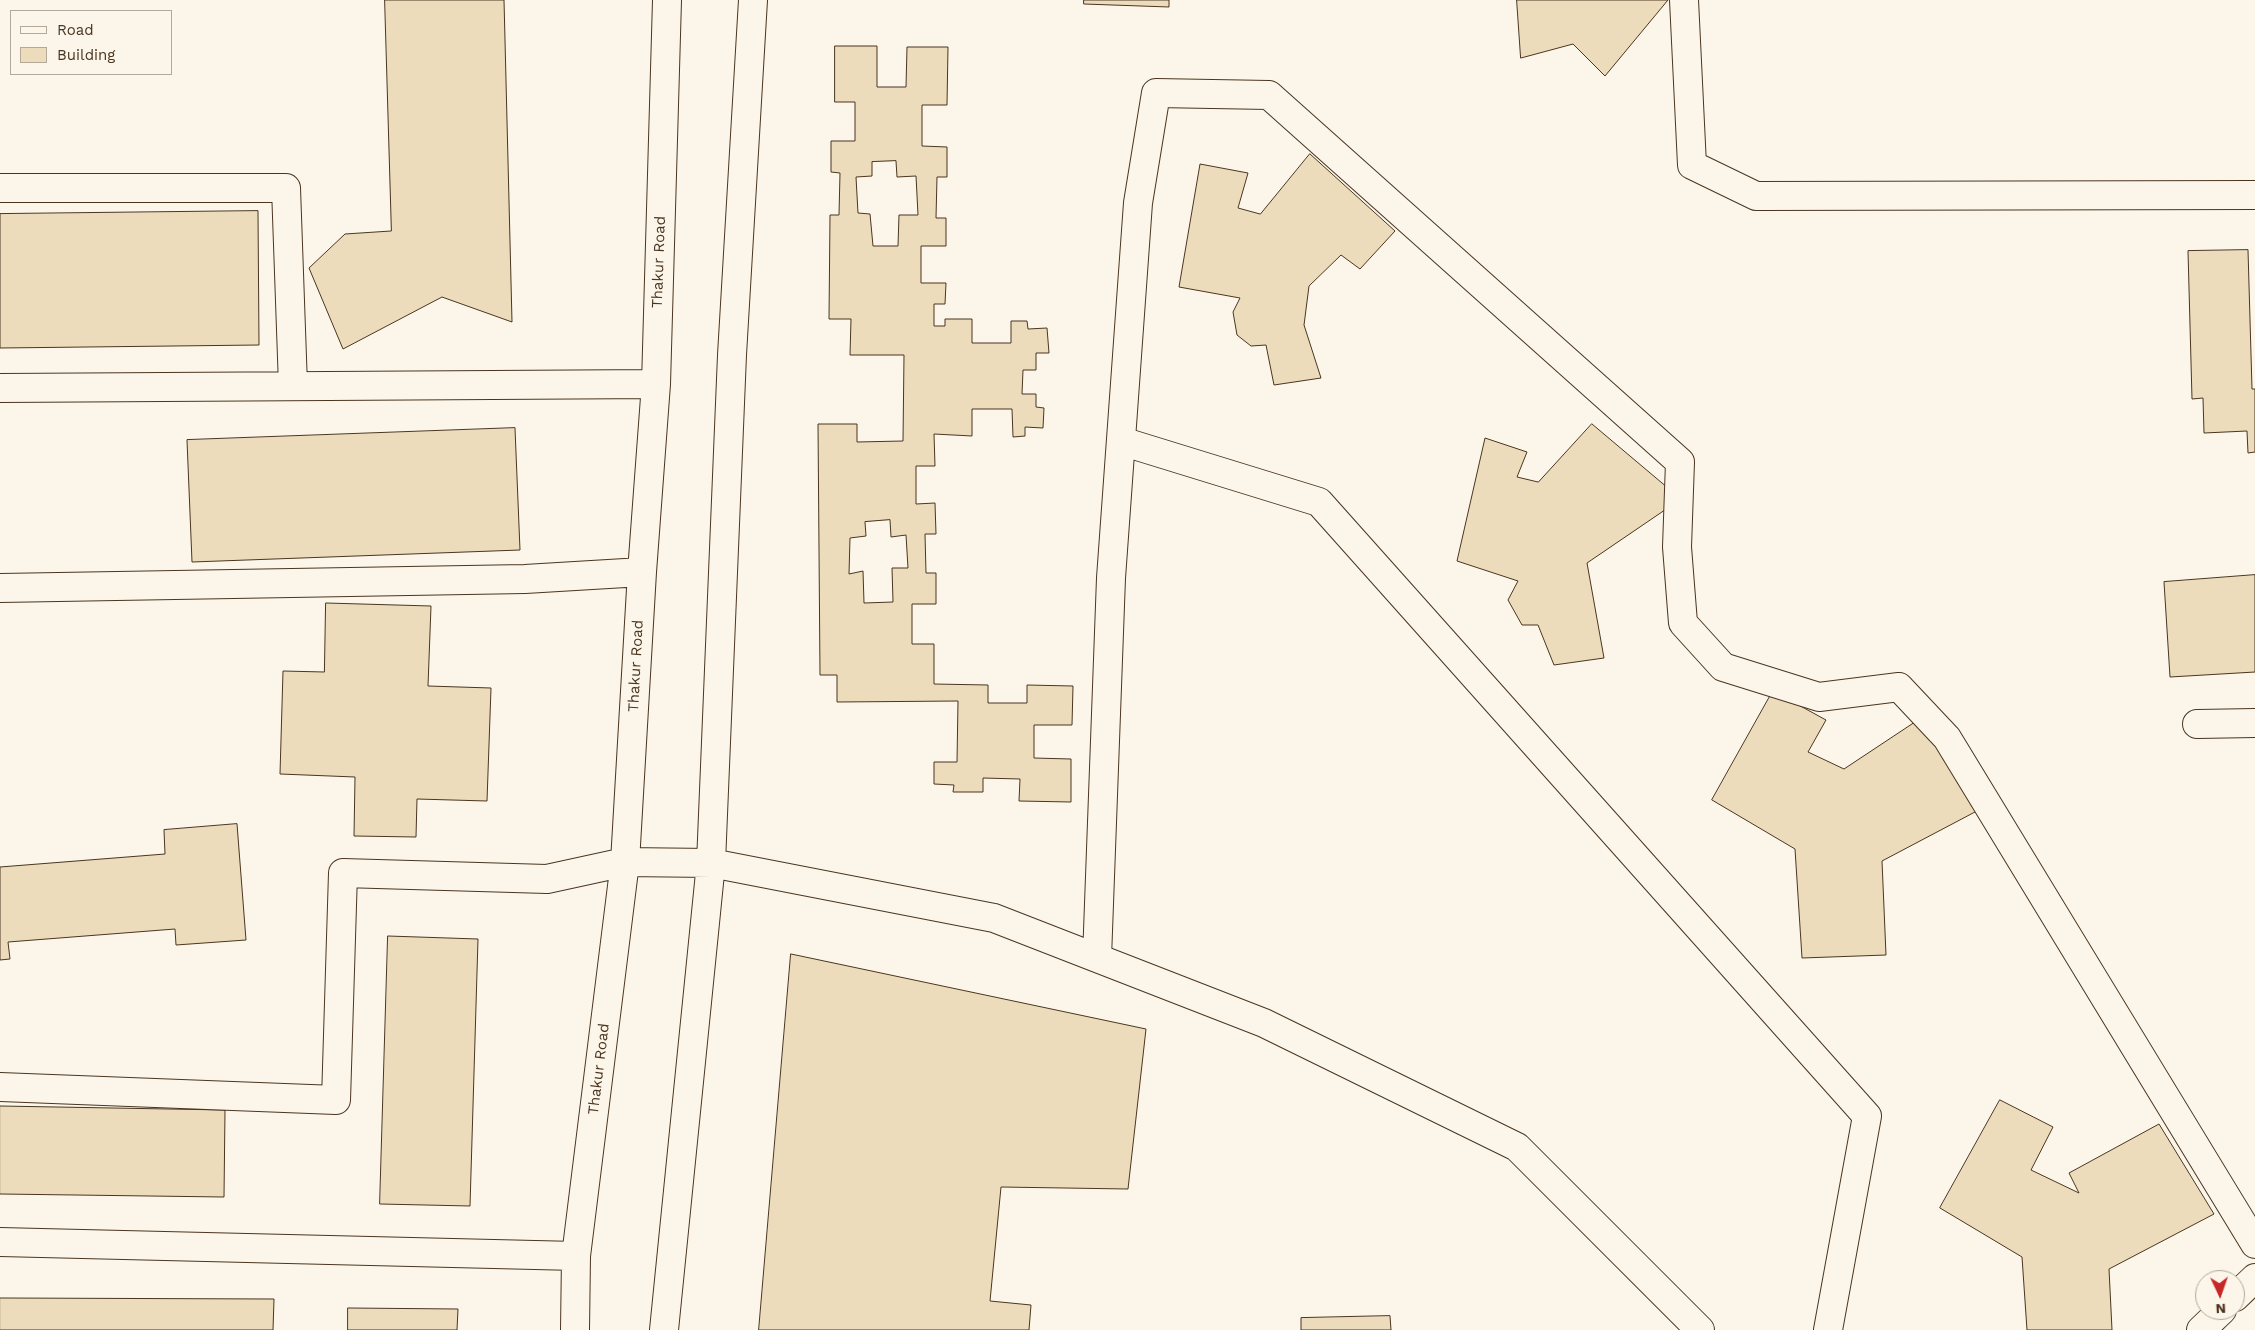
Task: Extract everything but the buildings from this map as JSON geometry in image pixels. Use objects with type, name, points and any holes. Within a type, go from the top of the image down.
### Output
[{"type":"street","name":"Thakur Road","points":[[575,1330],[576,1256],[625,862],[642,572],[656,384],[666,0]]},
{"type":"street","points":[[664,1330],[711,863],[732,356],[753,0]]},
{"type":"street","points":[[1684,0],[1692,165],[1756,196],[2255,195]]},
{"type":"street","points":[[1097,958],[1111,578],[1138,203],[1156,93],[1268,96],[1680,462],[1677,547],[1684,623],[1723,667],[1819,696],[1898,687],[1946,738],[2255,1244]]},
{"type":"street","points":[[0,188],[286,188],[294,386]]},
{"type":"street","points":[[0,388],[656,384]]},
{"type":"street","points":[[1121,441],[1319,502],[1867,1116],[1828,1330]]},
{"type":"street","points":[[0,588],[524,579],[642,572]]},
{"type":"street","points":[[2197,724],[2255,723]]},
{"type":"street","points":[[0,1086],[336,1100],[343,873],[548,879],[625,862],[711,863],[994,918],[1264,1022],[1517,1147],[1700,1330]]},
{"type":"street","points":[[0,1242],[576,1256]]},
{"type":"street","points":[[2245,1288],[2255,1278]]},
{"type":"street","points":[[2200,1330],[2211,1320]]}]
